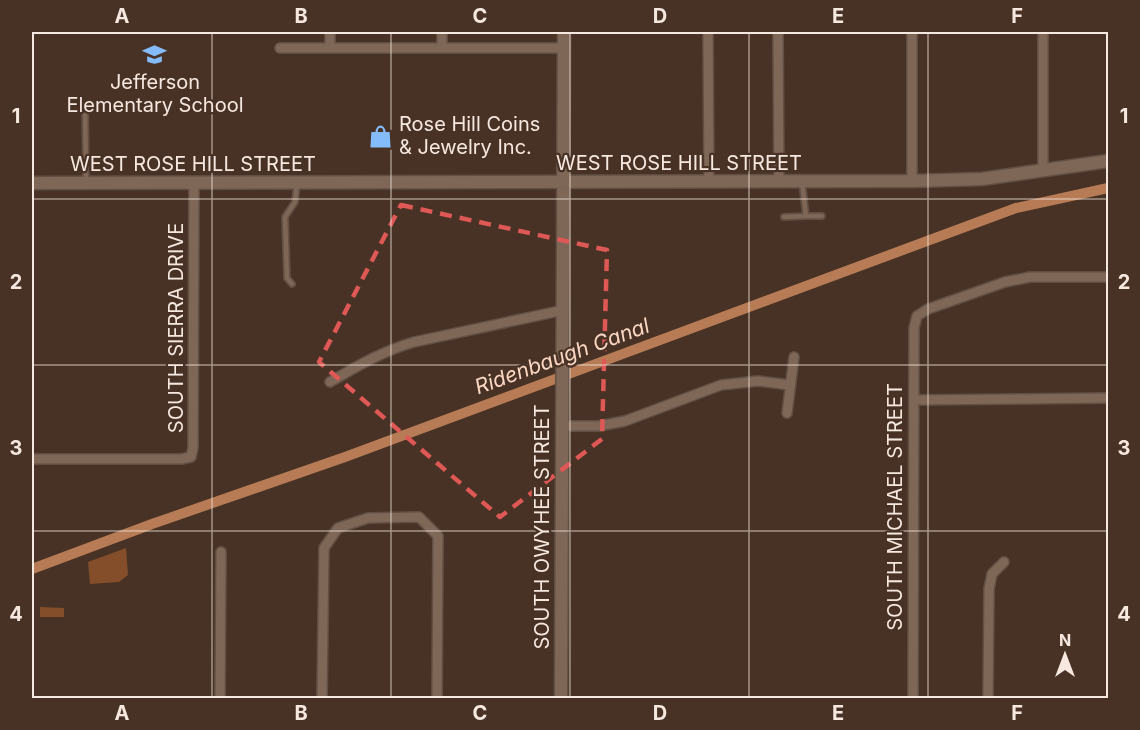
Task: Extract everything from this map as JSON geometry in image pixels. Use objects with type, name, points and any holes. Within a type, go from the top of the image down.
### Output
[{"type":"street","points":[[330,32],[330,48]]},
{"type":"street","points":[[442,32],[442,48]]},
{"type":"street","name":"SOUTH OWYHEE STREET","points":[[561,699],[564,32]]},
{"type":"street","points":[[708,32],[709,182]]},
{"type":"street","points":[[778,32],[779,182]]},
{"type":"street","points":[[912,32],[912,182]]},
{"type":"street","points":[[1043,32],[1043,171]]},
{"type":"street","points":[[280,48],[564,48]]},
{"type":"street","name":"WEST ROSE HILL STREET","points":[[32,183],[912,182],[982,179],[1108,161]]},
{"type":"street","name":"SOUTH SIERRA DRIVE","points":[[32,459],[191,458],[193,448],[194,183]]},
{"type":"street","name":"SOUTH MICHAEL STREET","points":[[913,699],[914,328],[918,316],[928,309],[1005,282],[1030,278],[1108,277]]},
{"type":"street","points":[[330,382],[390,348],[564,310]]},
{"type":"street","points":[[787,413],[794,357]]},
{"type":"street","points":[[562,426],[599,426],[625,421],[721,385],[758,381],[790,385]]},
{"type":"street","points":[[914,399],[1108,398]]},
{"type":"street","points":[[322,699],[324,548],[338,528],[368,518],[419,517],[438,536],[437,699]]},
{"type":"street","points":[[220,699],[221,552]]},
{"type":"street","points":[[988,699],[989,589],[992,574],[1004,562]]},
{"type":"lane","points":[[86,104],[86,183]]},
{"type":"lane","points":[[802,182],[806,216]]},
{"type":"lane","points":[[292,284],[287,278],[285,217],[295,202],[297,183]]},
{"type":"lane","points":[[784,217],[822,216]]},
{"type":"highlighted area","points":[[401,205],[607,250],[602,439],[500,517],[319,362]]},
{"type":"shaded area","points":[[126,548],[128,575],[119,582],[90,584],[88,562]]},
{"type":"shaded area","points":[[40,607],[64,608],[64,617],[40,617]]},
{"type":"waterway","name":"Ridenbaugh Canal","points":[[32,569],[152,524],[345,457],[1016,208],[1108,188]]},
{"type":"place","name":"Jefferson Elementary School","points":[[155,54]]},
{"type":"place","name":"Rose Hill Coins & Jewelry Inc.","points":[[381,136]]}]
